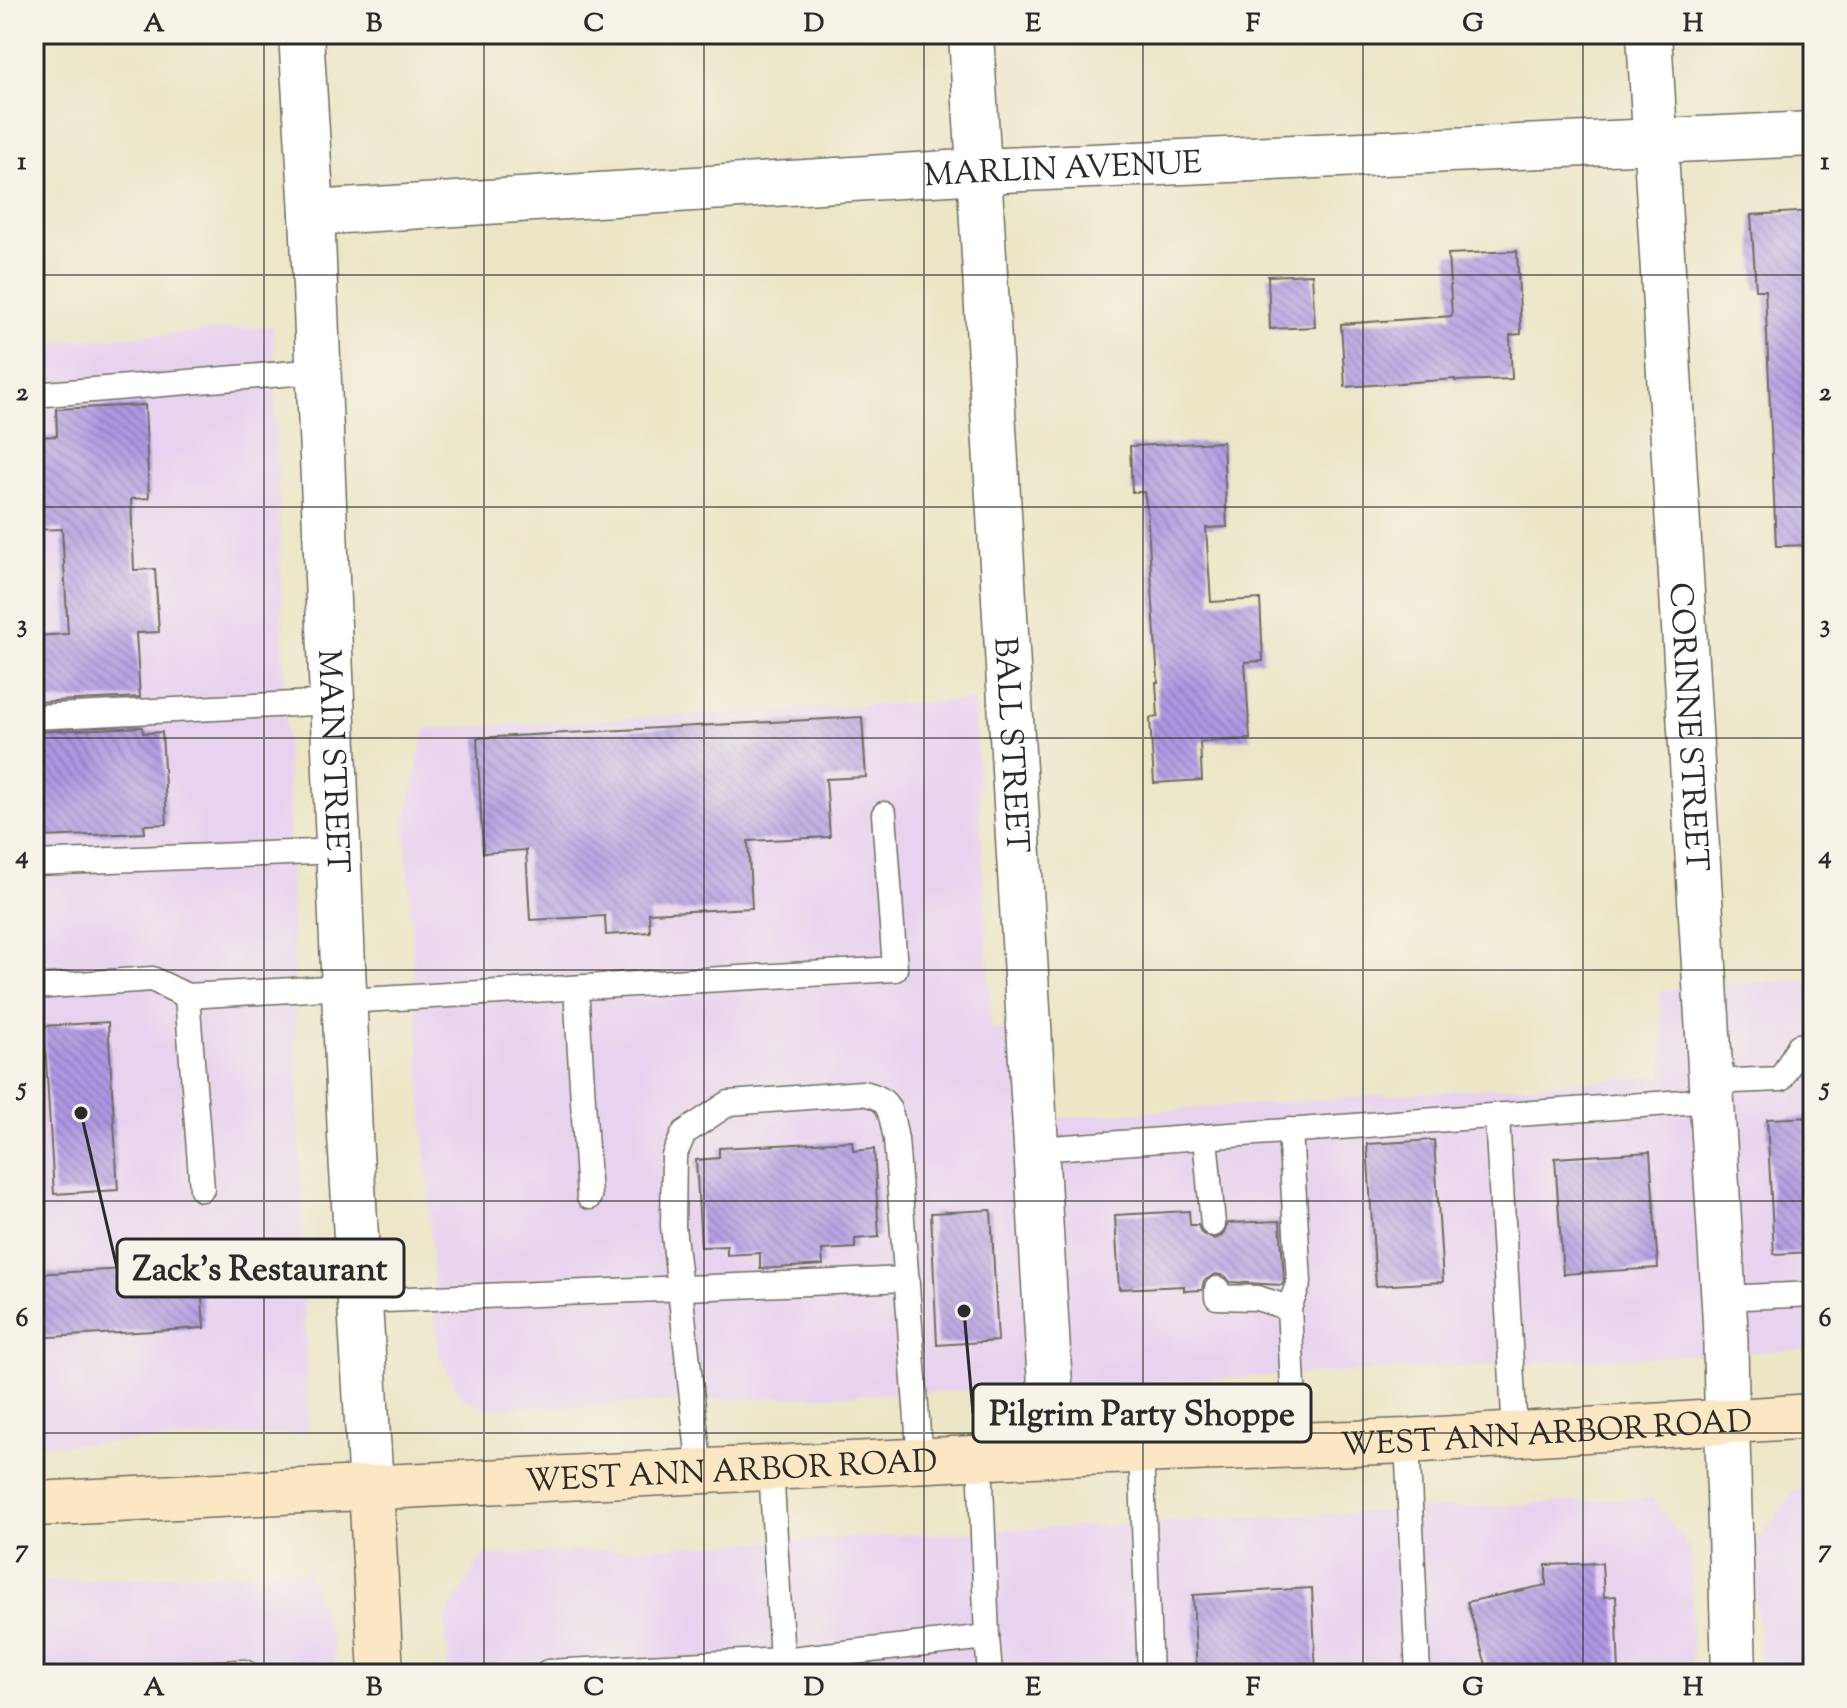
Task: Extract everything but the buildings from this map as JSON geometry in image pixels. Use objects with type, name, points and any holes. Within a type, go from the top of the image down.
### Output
[{"type":"main road","name":"WEST ANN ARBOR ROAD","points":[[34,1504],[920,1460],[1407,1441],[1813,1416]]},
{"type":"main road","points":[[371,1488],[381,1674]]},
{"type":"street","name":"MAIN STREET","points":[[301,34],[371,1488]]},
{"type":"street","name":"BALL STREET","points":[[971,34],[1054,1454]]},
{"type":"street","name":"CORINNE STREET","points":[[1649,34],[1723,1298],[1734,1674]]},
{"type":"street","name":"MARLIN AVENUE","points":[[312,213],[980,171],[1813,134]]},
{"type":"lane","points":[[34,395],[318,371]]},
{"type":"lane","points":[[34,717],[333,702]]},
{"type":"lane","points":[[34,987],[152,979],[187,996],[345,994],[576,988],[895,969],[884,814]]},
{"type":"lane","points":[[34,863],[339,851]]},
{"type":"lane","points":[[576,988],[589,1197]]},
{"type":"lane","points":[[187,996],[202,1189]]},
{"type":"lane","points":[[1038,1149],[1497,1116],[1711,1091],[1781,1079],[1799,1046],[1813,1045]]},
{"type":"lane","points":[[700,1471],[673,1226],[674,1156],[684,1133],[729,1103],[862,1093],[879,1096],[889,1108],[896,1139],[920,1460]]},
{"type":"lane","points":[[1497,1116],[1515,1434]]},
{"type":"lane","points":[[1290,1130],[1299,1282],[1289,1308],[1296,1445]]},
{"type":"lane","points":[[1205,1137],[1213,1224]]},
{"type":"lane","points":[[360,1301],[907,1279]]},
{"type":"lane","points":[[1217,1289],[1217,1297],[1257,1298],[1289,1308]]},
{"type":"lane","points":[[1723,1298],[1813,1294]]},
{"type":"lane","points":[[1407,1441],[1418,1674]]},
{"type":"lane","points":[[1141,1451],[1150,1674]]},
{"type":"lane","points":[[980,1458],[990,1674]]},
{"type":"lane","points":[[771,1467],[782,1667]]},
{"type":"lane","points":[[545,1674],[782,1667],[987,1637]]},
{"type":"lane","points":[[195,1674],[248,1674]]},
{"type":"shaded area","points":[[273,326],[309,1433],[34,1446],[34,343]]},
{"type":"shaded area","points":[[974,700],[992,1030],[1052,1026],[1057,1118],[1664,1076],[1660,990],[1730,983],[1813,980],[1813,1349],[1008,1389],[489,1409],[462,1397],[438,1353],[405,825],[425,729]]},
{"type":"shaded area","points":[[1813,1489],[1813,1674],[1761,1674],[1753,1547],[1795,1490]]},
{"type":"shaded area","points":[[1653,1498],[1690,1550],[1693,1674],[448,1674],[445,1619],[482,1556]]},
{"type":"shaded area","points":[[307,1570],[334,1645],[336,1674],[34,1674],[34,1582]]},
{"type":"place","name":"Zack's Restaurant","points":[[81,1113]]},
{"type":"place","name":"Pilgrim Party Shoppe","points":[[964,1311]]}]
